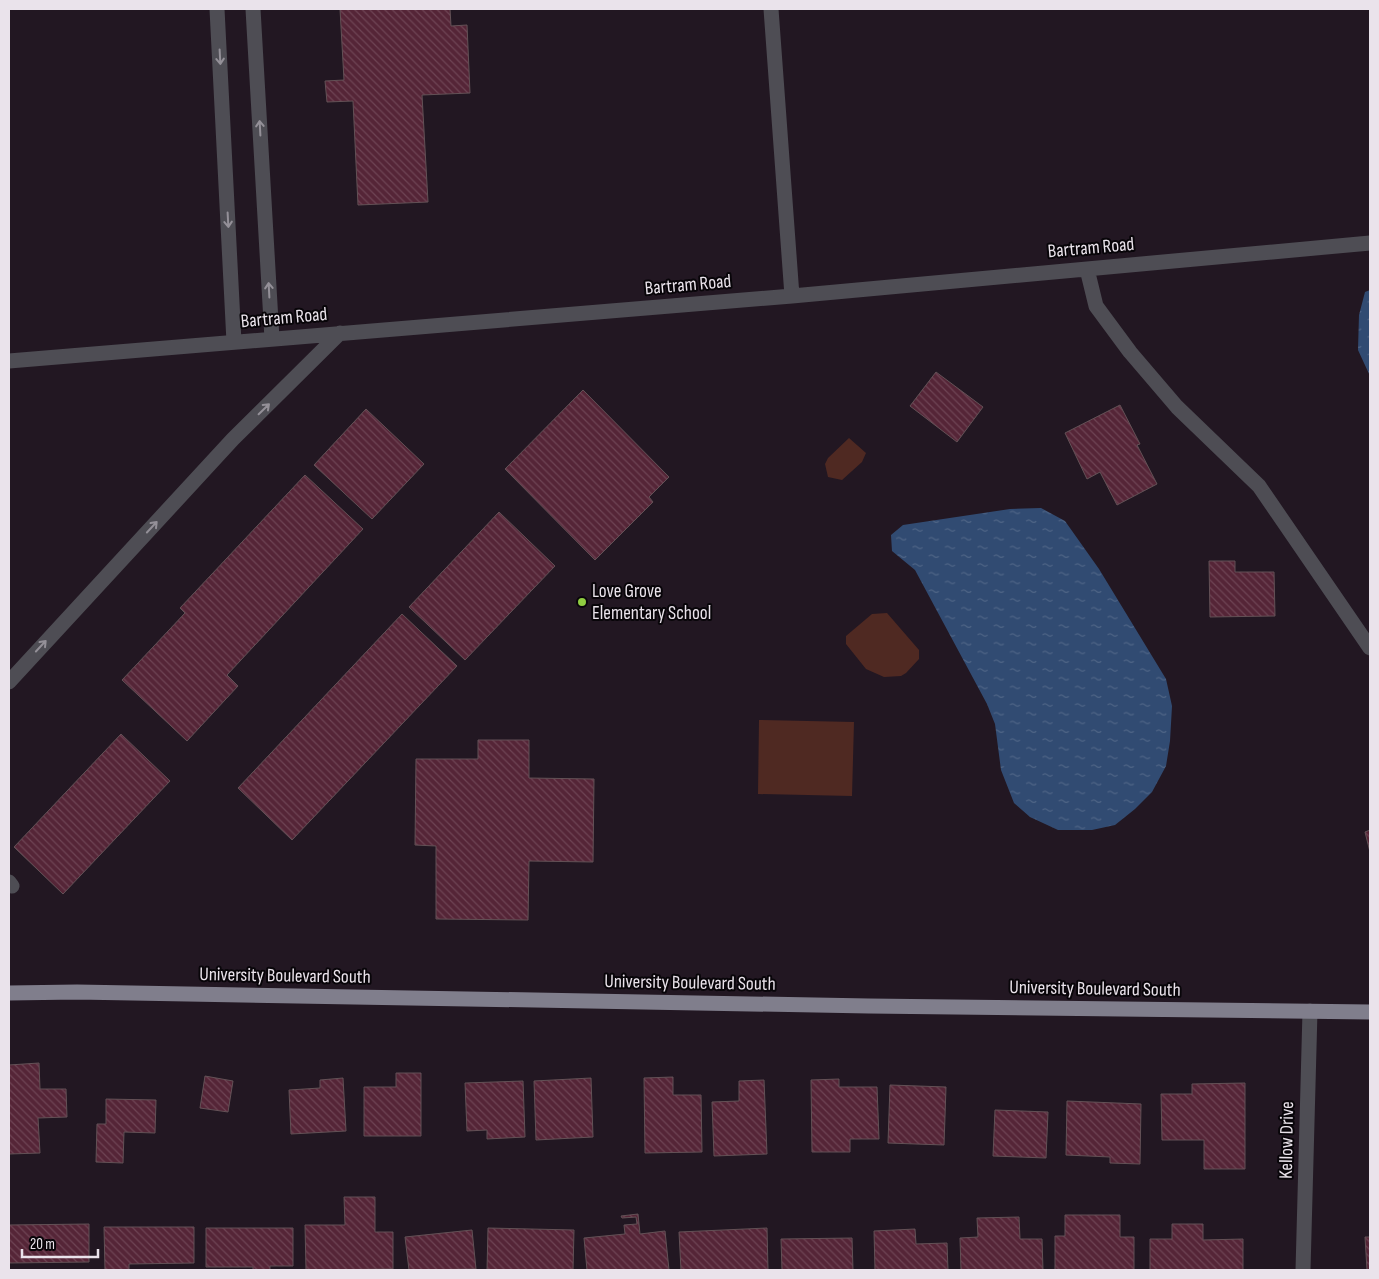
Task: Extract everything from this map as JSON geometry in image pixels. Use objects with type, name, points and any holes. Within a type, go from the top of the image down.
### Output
[{"type":"main road","name":"University Boulevard South","points":[[9,993],[77,992],[850,1006],[1370,1012]]},
{"type":"street","points":[[217,9],[234,342]]},
{"type":"street","points":[[253,9],[272,339]]},
{"type":"street","points":[[771,9],[792,296]]},
{"type":"street","name":"Bartram Road","points":[[9,362],[792,296],[1370,243]]},
{"type":"street","points":[[1087,269],[1096,306],[1130,352],[1177,407],[1259,486],[1370,648]]},
{"type":"street","points":[[9,682],[233,439],[340,334]]},
{"type":"street","name":"Kellow Drive","points":[[1303,1270],[1310,1011]]},
{"type":"shaded area","points":[[849,438],[866,453],[862,462],[842,480],[828,477],[825,464],[828,458]]},
{"type":"shaded area","points":[[887,613],[919,650],[919,659],[901,676],[884,677],[866,669],[846,644],[846,636],[872,614]]},
{"type":"shaded area","points":[[759,720],[854,722],[852,796],[758,794]]},
{"type":"water","points":[[1370,290],[1370,376],[1358,350],[1359,315],[1365,292]]},
{"type":"water","points":[[1041,508],[1065,521],[1099,569],[1166,679],[1172,706],[1166,766],[1152,792],[1115,825],[1092,830],[1058,830],[1030,817],[1014,803],[1001,770],[995,724],[987,704],[915,570],[892,551],[891,535],[903,525],[1010,509]]},
{"type":"building","points":[[340,9],[450,9],[451,26],[467,25],[470,93],[422,95],[428,202],[358,205],[353,101],[327,102],[325,81],[344,80]]},
{"type":"building","points":[[936,372],[983,407],[957,442],[910,406]]},
{"type":"building","points":[[583,390],[669,477],[649,497],[653,502],[595,560],[505,469]]},
{"type":"building","points":[[1120,405],[1140,444],[1137,445],[1157,484],[1117,505],[1100,472],[1087,479],[1065,433]]},
{"type":"building","points":[[366,409],[424,464],[372,519],[314,465]]},
{"type":"building","points":[[305,475],[363,529],[227,675],[238,686],[187,741],[122,680],[185,613],[180,608]]},
{"type":"building","points":[[499,512],[555,566],[465,660],[409,607]]},
{"type":"building","points":[[1209,561],[1235,561],[1235,572],[1274,572],[1275,616],[1210,617]]},
{"type":"building","points":[[402,614],[457,666],[292,840],[238,788]]},
{"type":"building","points":[[121,734],[170,781],[63,894],[14,847]]},
{"type":"building","points":[[478,740],[529,740],[529,778],[594,779],[593,862],[529,861],[528,920],[436,919],[436,846],[415,845],[416,759],[478,759]]},
{"type":"building","points":[[1370,830],[1370,852],[1365,832]]},
{"type":"building","points":[[39,1063],[40,1089],[66,1089],[67,1117],[38,1118],[40,1153],[9,1154],[9,1065]]},
{"type":"building","points":[[396,1073],[421,1073],[421,1136],[364,1136],[364,1087],[396,1087]]},
{"type":"building","points":[[205,1076],[233,1081],[228,1112],[200,1108]]},
{"type":"building","points":[[673,1077],[673,1095],[701,1095],[702,1152],[645,1153],[644,1078]]},
{"type":"building","points":[[343,1078],[346,1131],[291,1134],[289,1090],[320,1088],[320,1080]]},
{"type":"building","points":[[591,1078],[593,1137],[536,1140],[534,1081]]},
{"type":"building","points":[[839,1079],[839,1087],[877,1087],[879,1139],[850,1139],[850,1152],[812,1152],[811,1080]]},
{"type":"building","points":[[764,1080],[767,1154],[714,1156],[712,1102],[739,1101],[739,1081]]},
{"type":"building","points":[[523,1081],[525,1137],[487,1139],[487,1130],[467,1131],[465,1083]]},
{"type":"building","points":[[1245,1083],[1245,1169],[1204,1169],[1204,1140],[1162,1140],[1161,1094],[1192,1094],[1192,1084]]},
{"type":"building","points":[[890,1085],[946,1087],[944,1145],[888,1143]]},
{"type":"building","points":[[106,1099],[156,1100],[155,1133],[124,1132],[123,1163],[96,1162],[97,1124],[106,1124]]},
{"type":"building","points":[[1067,1101],[1141,1104],[1140,1164],[1110,1163],[1110,1157],[1066,1155]]},
{"type":"building","points":[[995,1110],[1048,1112],[1046,1158],[993,1156]]},
{"type":"building","points":[[344,1197],[375,1197],[375,1232],[393,1232],[393,1269],[306,1270],[305,1225],[345,1225]]},
{"type":"building","points":[[638,1214],[640,1234],[665,1231],[669,1270],[587,1270],[584,1238],[625,1234],[624,1225],[637,1224],[636,1217],[622,1218],[621,1216]]},
{"type":"building","points":[[1065,1215],[1120,1215],[1120,1237],[1134,1237],[1134,1270],[1055,1270],[1055,1236],[1065,1236]]},
{"type":"building","points":[[1019,1217],[1020,1239],[1042,1239],[1043,1270],[961,1270],[960,1238],[978,1237],[977,1218]]},
{"type":"building","points":[[89,1224],[89,1262],[9,1263],[9,1225]]},
{"type":"building","points":[[1172,1224],[1203,1224],[1203,1240],[1243,1239],[1243,1270],[1150,1270],[1150,1239],[1172,1239]]},
{"type":"building","points":[[104,1227],[194,1227],[194,1263],[129,1264],[129,1270],[105,1270]]},
{"type":"building","points":[[206,1228],[293,1228],[293,1266],[270,1266],[270,1270],[253,1270],[253,1267],[206,1267]]},
{"type":"building","points":[[488,1228],[574,1230],[573,1270],[487,1270]]},
{"type":"building","points":[[767,1228],[768,1270],[681,1270],[679,1232]]},
{"type":"building","points":[[915,1229],[916,1244],[947,1243],[948,1270],[875,1270],[874,1231]]},
{"type":"building","points":[[472,1230],[476,1269],[409,1270],[405,1237]]},
{"type":"building","points":[[1365,1237],[1370,1237],[1370,1270],[1367,1270]]},
{"type":"building","points":[[852,1238],[853,1270],[782,1270],[781,1239]]},
{"type":"place","name":"Love Grove Elementary School","points":[[582,602]]}]
